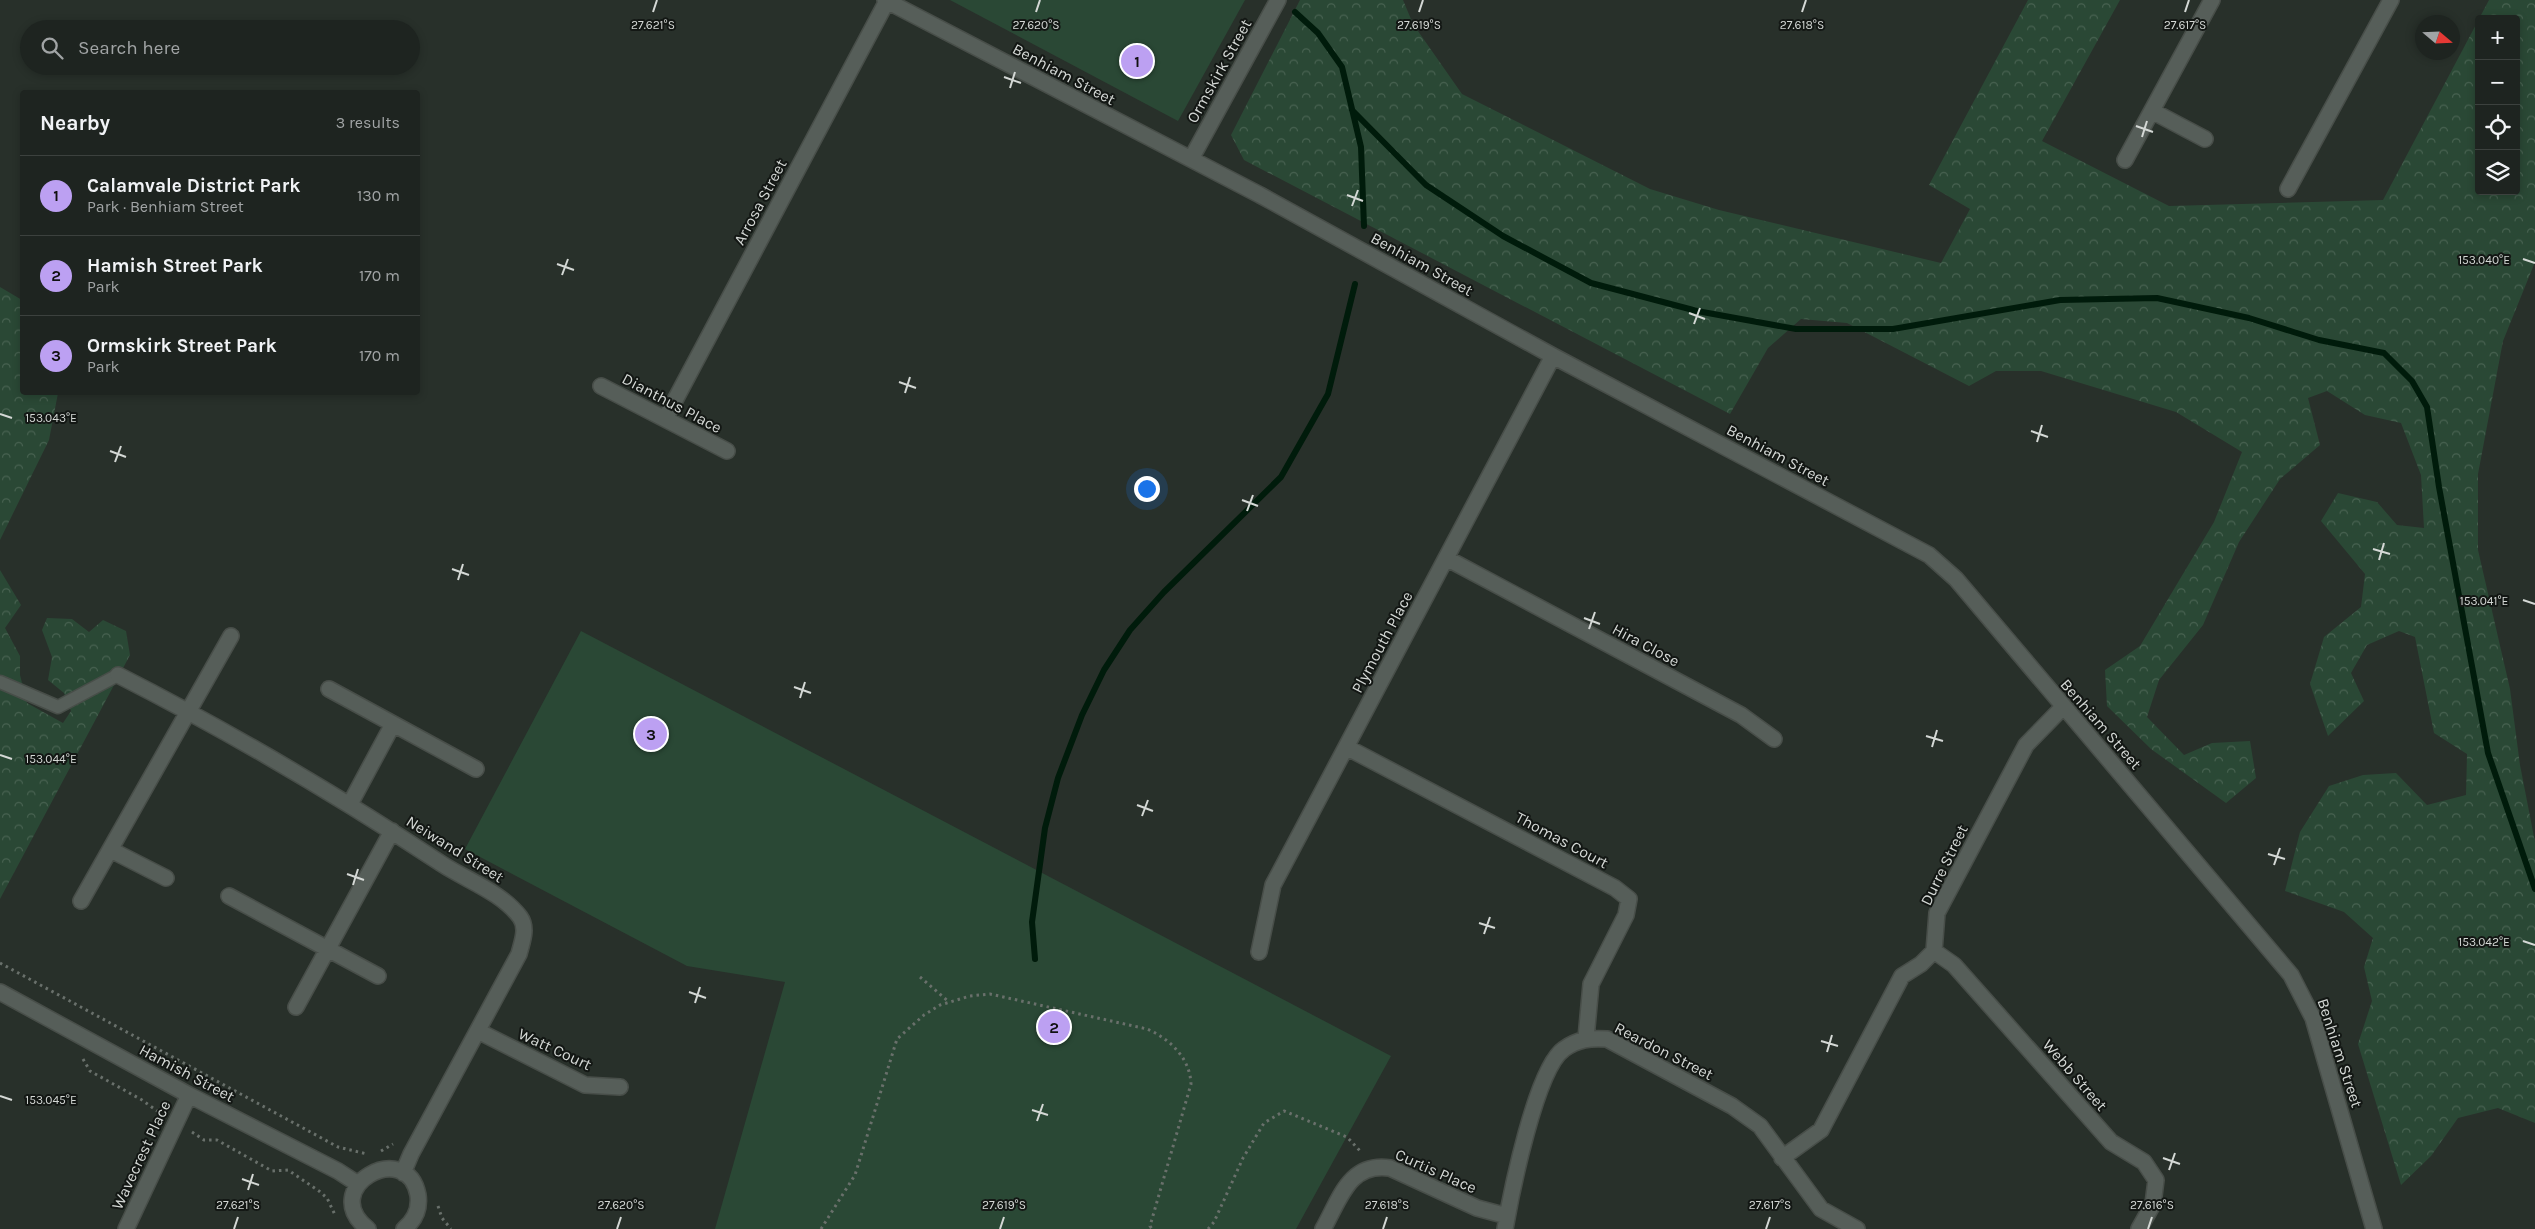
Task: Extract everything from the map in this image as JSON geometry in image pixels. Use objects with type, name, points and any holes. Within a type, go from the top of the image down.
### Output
[{"type":"street","name":"Ormskirk Street","points":[[1191,159],[1278,0]]},
{"type":"street","points":[[2125,160],[2212,0]]},
{"type":"street","points":[[2288,189],[2391,0]]},
{"type":"street","name":"Benhiam Street","points":[[886,1],[1191,159],[1553,356],[1929,555],[1956,579],[2274,952],[2302,994],[2324,1053],[2374,1229]]},
{"type":"street","name":"Arrosa Street","points":[[665,419],[886,1]]},
{"type":"street","points":[[2152,111],[2205,139]]},
{"type":"street","name":"Plymouth Place","points":[[1259,952],[1273,885],[1553,356]]},
{"type":"street","name":"Dianthus Place","points":[[602,386],[727,451]]},
{"type":"street","name":"Hira Close","points":[[1446,558],[1741,715],[1774,739]]},
{"type":"street","points":[[81,901],[231,636]]},
{"type":"street","name":"Neiwand Street","points":[[118,675],[188,711],[350,804],[449,869],[505,900],[521,919],[524,934],[518,954],[411,1154],[403,1173]]},
{"type":"street","points":[[329,688],[476,769]]},
{"type":"street","name":"Durre Street","points":[[1934,951],[1937,913],[2021,754],[2044,725],[2064,707]]},
{"type":"street","points":[[350,804],[393,724]]},
{"type":"street","name":"Thomas Court","points":[[1346,746],[1615,888],[1629,899],[1626,915],[1591,984],[1586,1038]]},
{"type":"street","points":[[296,1007],[392,831]]},
{"type":"street","points":[[111,850],[166,878]]},
{"type":"street","points":[[230,896],[378,976]]},
{"type":"street","points":[[1782,1158],[1821,1130],[1902,976],[1921,964],[1934,951]]},
{"type":"street","name":"Webb Street","points":[[1934,951],[1954,965],[2111,1142],[2144,1162],[2156,1180],[2153,1204],[2139,1229]]},
{"type":"street","name":"Hamish Street","points":[[0,992],[189,1095],[338,1171],[358,1184]]},
{"type":"street","name":"Watt Court","points":[[478,1031],[585,1085],[620,1087]]},
{"type":"street","points":[[1506,1223],[1523,1140],[1546,1074],[1562,1050],[1586,1038]]},
{"type":"street","name":"Reardon Street","points":[[1586,1038],[1607,1039],[1732,1106],[1760,1126],[1821,1209],[1857,1229]]},
{"type":"street","name":"Wavecrest Place","points":[[126,1229],[189,1095]]},
{"type":"street","name":"Curtis Place","points":[[1323,1229],[1347,1185],[1359,1172],[1375,1166],[1390,1168],[1506,1223]]},
{"type":"street","points":[[368,1229],[356,1215],[353,1205],[358,1184],[373,1171],[394,1169],[403,1173],[412,1181],[419,1202],[411,1227]]},
{"type":"lane","points":[[0,682],[58,707],[118,675]]},
{"type":"path","points":[[0,963],[338,1147],[364,1155],[372,1153]]},
{"type":"path","points":[[920,977],[949,1002]]},
{"type":"path","points":[[821,1229],[855,1175],[897,1040],[924,1015],[949,1002],[970,996],[1003,995],[1147,1029],[1162,1035],[1191,1070],[1191,1084],[1150,1226],[1152,1229]]},
{"type":"path","points":[[82,1058],[90,1071],[142,1100],[161,1113]]},
{"type":"path","points":[[1208,1229],[1214,1222],[1243,1158],[1264,1123],[1284,1111],[1347,1137],[1375,1166]]},
{"type":"path","points":[[191,1131],[204,1140],[217,1140],[272,1171],[288,1170],[327,1198],[338,1219]]},
{"type":"path","points":[[379,1152],[393,1144]]},
{"type":"green space","points":[[950,0],[1245,0],[1178,121]]},
{"type":"green space","points":[[1300,0],[1403,0],[1413,24],[1462,94],[1650,189],[1719,210],[1941,263],[1970,209],[1929,185],[2028,0],[2120,0],[2042,141],[2169,206],[2383,200],[2457,60],[2460,60],[2460,55],[2475,26],[2475,195],[2520,195],[2520,15],[2481,15],[2489,0],[2535,0],[2535,262],[2503,341],[2478,474],[2478,550],[2510,689],[2520,765],[2535,842],[2535,1123],[2498,1108],[2458,1118],[2431,1156],[2401,1185],[2358,1044],[2372,1001],[2364,967],[2373,938],[2344,912],[2285,891],[2300,832],[2329,786],[2363,775],[2396,773],[2427,805],[2466,795],[2467,754],[2434,733],[2415,637],[2399,631],[2367,645],[2351,673],[2364,701],[2328,736],[2310,684],[2324,637],[2361,607],[2365,574],[2321,521],[2338,493],[2377,502],[2397,525],[2424,528],[2421,475],[2401,423],[2365,415],[2327,391],[2308,398],[2320,445],[2280,479],[2239,542],[2203,625],[2159,680],[2147,717],[2184,755],[2212,743],[2250,741],[2256,778],[2226,803],[2151,749],[2107,706],[2105,670],[2140,646],[2214,522],[2242,452],[2176,412],[2041,371],[1996,371],[1969,386],[1847,323],[1801,319],[1768,348],[1730,414],[1244,160],[1231,135]]},
{"type":"green space","points":[[0,287],[20,299],[20,395],[58,395],[49,440],[0,540]]},
{"type":"green space","points":[[0,570],[21,605],[5,628],[20,656],[20,675],[27,703],[63,723],[71,711],[64,693],[48,680],[52,657],[42,630],[47,618],[72,619],[89,632],[103,620],[126,631],[130,655],[0,899]]},
{"type":"green space","points":[[581,631],[1391,1056],[1296,1229],[715,1229],[785,982],[687,966],[465,849]]},
{"type":"waterway","points":[[1295,12],[1318,33],[1342,67],[1361,147],[1364,226]]},
{"type":"waterway","points":[[1352,110],[1426,185],[1503,236],[1591,283],[1697,311],[1796,329],[1893,329],[2060,300],[2157,298],[2249,318],[2319,340],[2384,353],[2412,381],[2427,407],[2439,487],[2488,753],[2535,889]]},
{"type":"waterway","points":[[1035,959],[1032,922],[1045,828],[1058,778],[1082,715],[1104,670],[1130,630],[1164,592],[1281,477],[1328,394],[1355,284]]},
{"type":"place","name":"Calamvale District Park","points":[[1137,61]]},
{"type":"place","name":"Ormskirk Street Park","points":[[651,734]]},
{"type":"place","name":"Hamish Street Park","points":[[1054,1027]]}]
